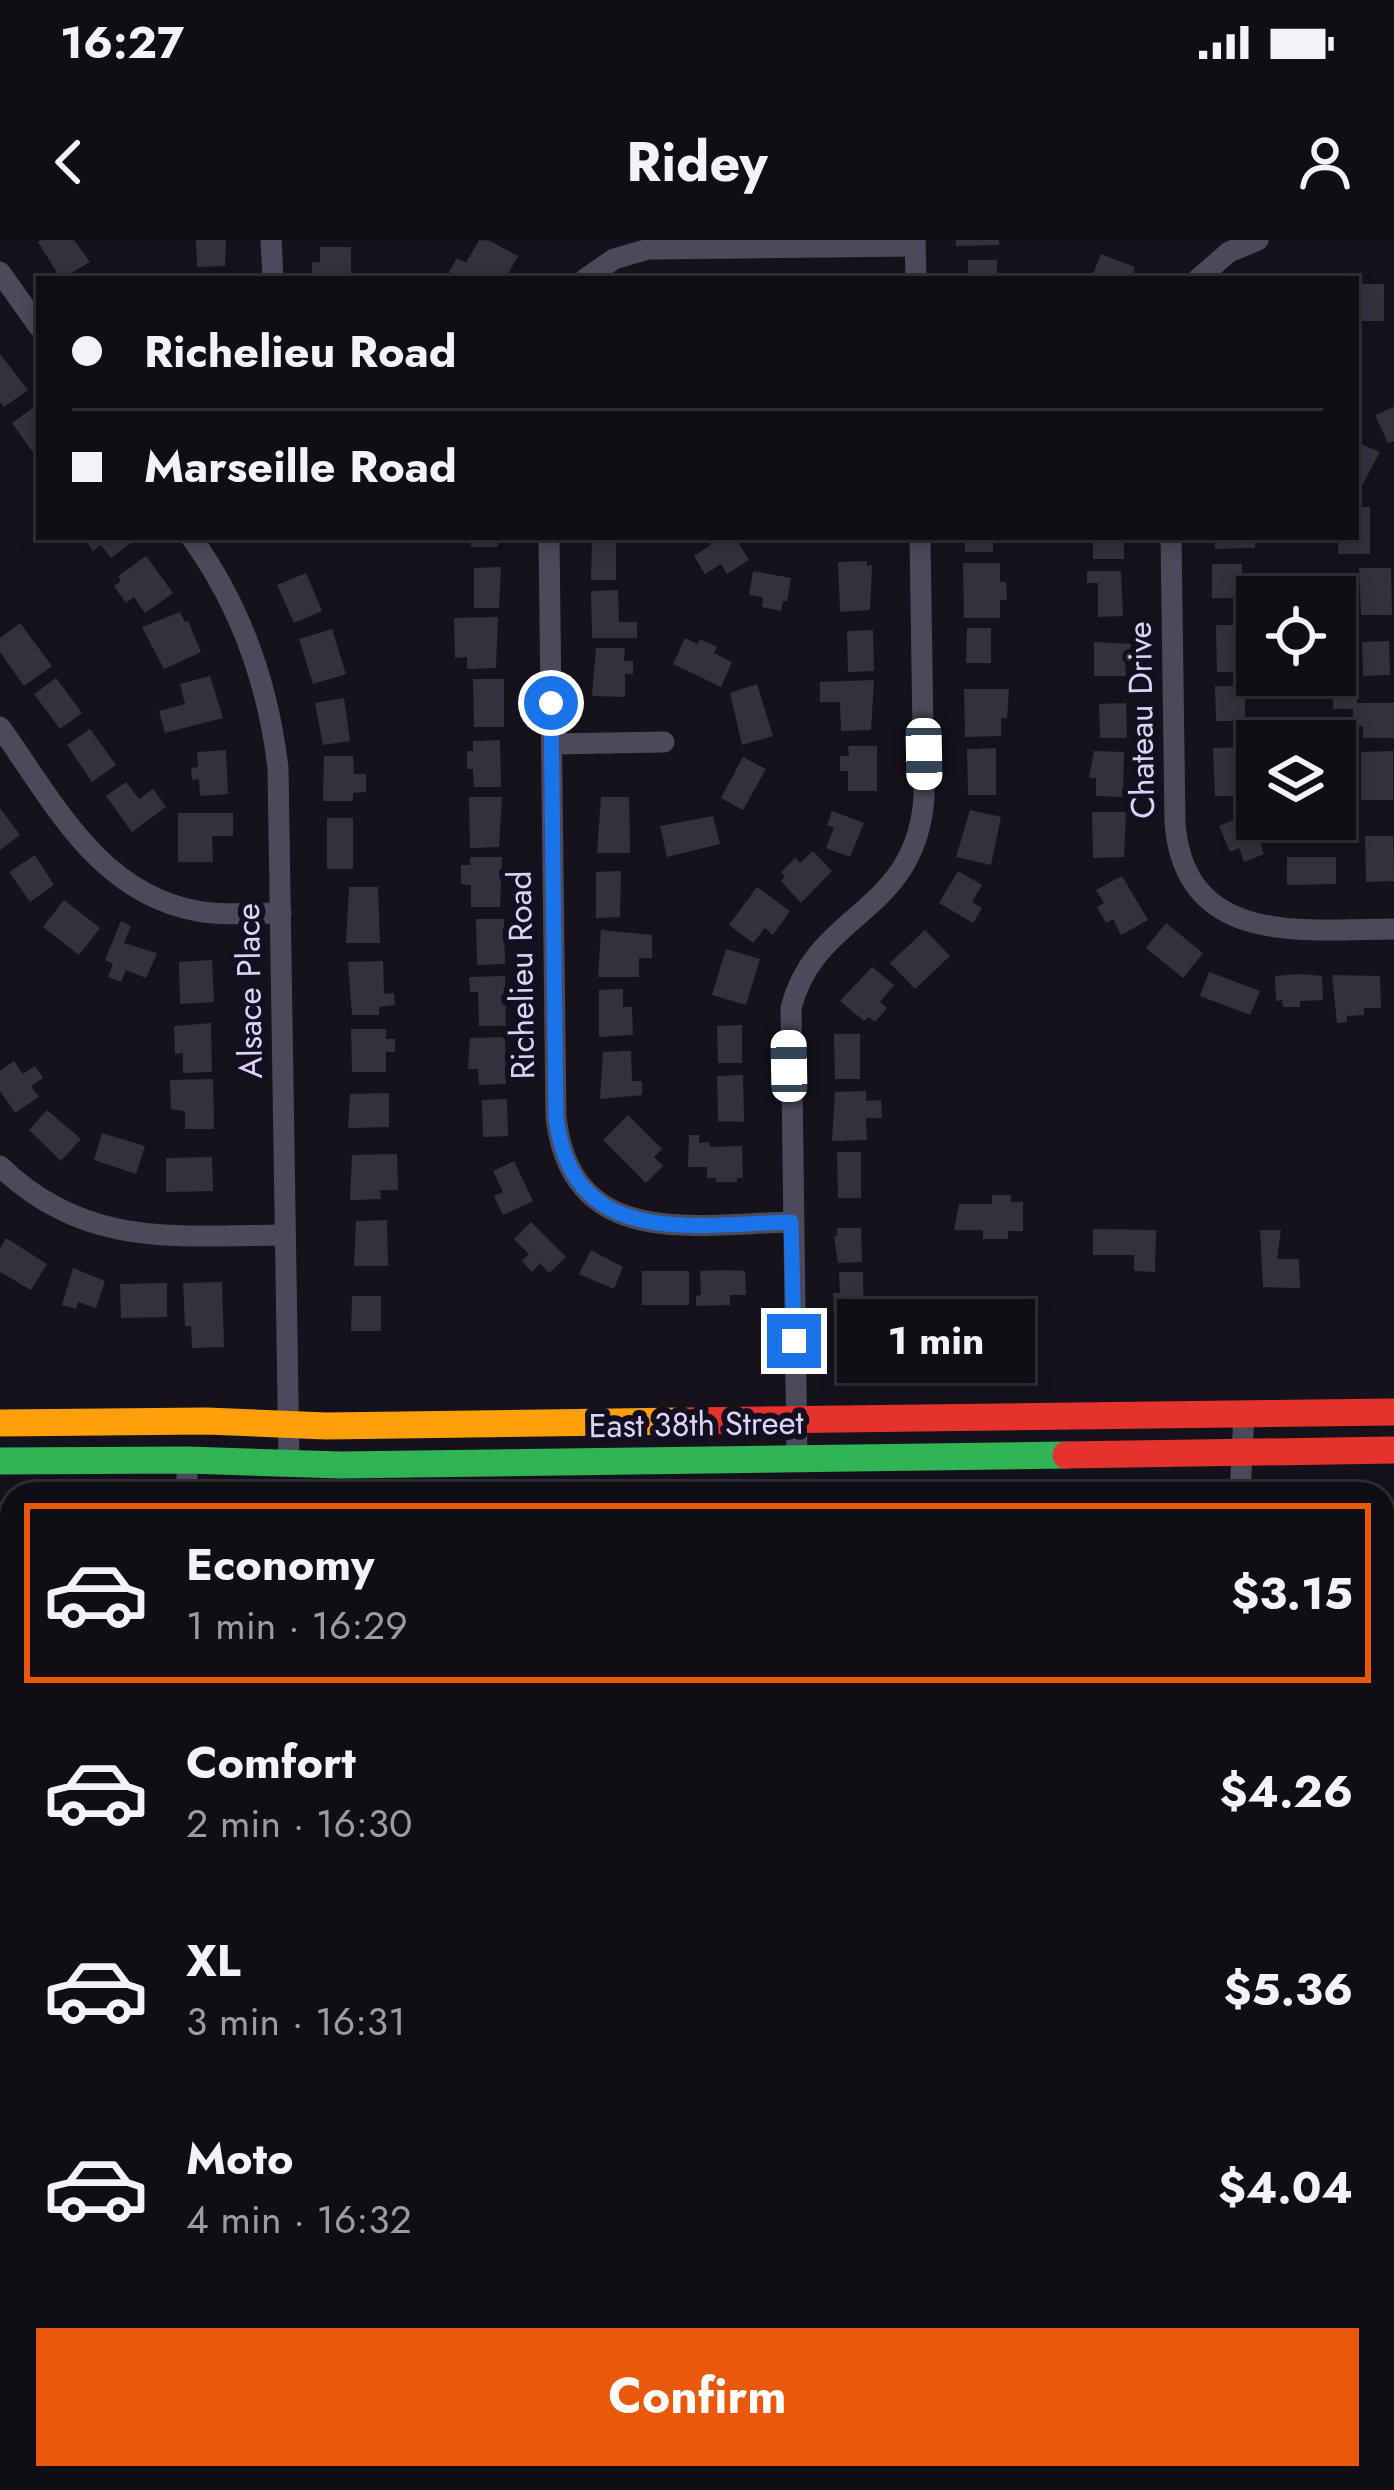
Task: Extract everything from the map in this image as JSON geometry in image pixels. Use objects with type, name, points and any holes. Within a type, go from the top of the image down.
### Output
[{"type":"main road","name":"East 38th Street","points":[[0,1423],[796,1421],[1394,1412]]},
{"type":"main road","name":"East 38th Street","points":[[0,1461],[797,1459],[1394,1450]]},
{"type":"street","points":[[271,240],[273,276]]},
{"type":"street","points":[[1201,276],[1229,252],[1256,240]]},
{"type":"street","points":[[589,276],[614,259],[649,249],[915,243],[916,276]]},
{"type":"street","points":[[0,272],[36,324]]},
{"type":"street","name":"Alsace Place","points":[[193,540],[242,623],[270,712],[280,785],[289,1463]]},
{"type":"street","name":"Richelieu Road","points":[[549,540],[560,1139],[571,1168],[608,1208],[642,1223],[791,1222]]},
{"type":"street","points":[[797,1459],[789,1027],[793,998],[814,955],[894,884],[913,849],[923,813],[920,540]]},
{"type":"street","name":"Chateau Drive","points":[[1171,540],[1175,831],[1180,855],[1205,895],[1234,917],[1278,930],[1394,929]]},
{"type":"street","points":[[0,727],[88,849],[131,887],[157,901],[193,910],[281,913]]},
{"type":"street","points":[[552,744],[664,742]]},
{"type":"street","points":[[0,1166],[51,1206],[114,1231],[163,1236],[284,1234]]},
{"type":"street","points":[[1240,1482],[1244,1415]]},
{"type":"street","points":[[187,1460],[188,1482]]},
{"type":"building","points":[[74,240],[90,262],[59,276],[38,242]]},
{"type":"building","points":[[196,240],[226,240],[225,266],[197,267]]},
{"type":"building","points":[[479,240],[518,256],[507,276],[449,272],[457,258],[466,263]]},
{"type":"building","points":[[956,240],[999,240],[999,245],[956,246]]},
{"type":"building","points":[[320,247],[351,247],[351,276],[312,276],[312,262],[320,262]]},
{"type":"building","points":[[1101,254],[1135,267],[1132,276],[1092,276]]},
{"type":"building","points":[[968,260],[997,260],[997,276],[968,276]]},
{"type":"building","points":[[1359,284],[1384,284],[1384,321],[1359,321]]},
{"type":"building","points":[[0,354],[28,390],[4,407],[0,402]]},
{"type":"building","points":[[1394,407],[1394,441],[1388,443],[1375,415]]},
{"type":"building","points":[[36,409],[36,457],[12,423]]},
{"type":"building","points":[[1359,443],[1380,452],[1359,491]]},
{"type":"building","points":[[1359,507],[1370,507],[1370,554],[1338,554],[1338,540],[1359,540]]},
{"type":"building","points":[[85,540],[134,541],[111,558],[101,545],[93,551]]},
{"type":"building","points":[[471,540],[498,540],[498,547],[471,547]]},
{"type":"building","points":[[592,540],[616,540],[616,580],[591,580]]},
{"type":"building","points":[[708,540],[737,540],[749,560],[727,574],[721,564],[705,574],[694,556],[711,545]]},
{"type":"building","points":[[964,540],[993,540],[993,552],[965,552]]},
{"type":"building","points":[[1093,540],[1124,540],[1124,559],[1093,559]]},
{"type":"building","points":[[1214,540],[1255,540],[1255,548],[1215,549]]},
{"type":"building","points":[[146,556],[173,593],[145,613],[134,597],[126,603],[114,586],[121,581],[118,576]]},
{"type":"building","points":[[867,561],[867,566],[872,565],[870,610],[840,612],[838,562]]},
{"type":"building","points":[[963,563],[1000,563],[1007,600],[1000,600],[1000,618],[964,618]]},
{"type":"building","points":[[1212,564],[1242,564],[1242,576],[1236,576],[1236,598],[1212,598]]},
{"type":"building","points":[[501,567],[499,608],[474,608],[474,568]]},
{"type":"building","points":[[1359,568],[1391,568],[1392,615],[1361,615]]},
{"type":"building","points":[[753,571],[791,578],[781,611],[762,607],[763,597],[749,595]]},
{"type":"building","points":[[1087,571],[1121,571],[1123,616],[1098,617],[1098,583],[1087,583]]},
{"type":"building","points":[[306,573],[322,611],[294,623],[277,585]]},
{"type":"building","points":[[618,590],[619,622],[637,622],[637,638],[592,638],[591,591]]},
{"type":"building","points":[[180,612],[201,652],[164,669],[142,627]]},
{"type":"building","points":[[498,617],[496,668],[467,669],[467,657],[455,658],[454,618]]},
{"type":"building","points":[[20,623],[52,666],[24,686],[0,652],[0,638]]},
{"type":"building","points":[[1216,625],[1236,625],[1236,672],[1217,672]]},
{"type":"building","points":[[967,628],[991,628],[991,663],[966,663]]},
{"type":"building","points":[[332,629],[346,674],[313,684],[299,639]]},
{"type":"building","points":[[873,630],[874,671],[848,672],[847,631]]},
{"type":"building","points":[[685,638],[717,647],[714,653],[732,662],[721,687],[673,664]]},
{"type":"building","points":[[1389,641],[1390,675],[1363,676],[1362,642]]},
{"type":"building","points":[[1094,642],[1131,644],[1132,661],[1125,661],[1126,676],[1094,676]]},
{"type":"building","points":[[596,648],[625,648],[624,661],[633,661],[633,674],[625,674],[625,697],[592,696]]},
{"type":"building","points":[[210,676],[223,718],[165,733],[159,711],[185,704],[180,684]]},
{"type":"building","points":[[56,678],[82,713],[60,729],[34,694]]},
{"type":"building","points":[[473,679],[504,679],[504,727],[474,727]]},
{"type":"building","points":[[874,680],[871,730],[841,731],[840,702],[820,702],[820,682]]},
{"type":"building","points":[[757,684],[773,736],[742,745],[730,693]]},
{"type":"building","points":[[1215,686],[1236,686],[1236,696],[1245,696],[1245,720],[1216,721]]},
{"type":"building","points":[[964,689],[1009,689],[1001,736],[965,737]]},
{"type":"building","points":[[1356,689],[1357,703],[1394,703],[1394,738],[1363,738],[1363,726],[1356,726],[1353,709],[1333,709],[1333,696],[1356,696]]},
{"type":"building","points":[[344,698],[350,741],[323,745],[315,703]]},
{"type":"building","points":[[1126,703],[1127,738],[1100,738],[1099,704]]},
{"type":"building","points":[[90,729],[116,765],[92,782],[67,745]]},
{"type":"building","points":[[500,740],[501,787],[474,787],[467,751],[473,751],[473,741]]},
{"type":"building","points":[[848,746],[877,746],[877,791],[848,791],[848,771],[840,771],[840,756],[849,756]]},
{"type":"building","points":[[1236,747],[1236,796],[1215,796],[1213,748]]},
{"type":"building","points":[[996,748],[996,795],[968,795],[967,749]]},
{"type":"building","points":[[226,750],[228,794],[200,796],[199,779],[192,780],[191,768],[198,767],[197,752]]},
{"type":"building","points":[[1094,751],[1124,752],[1123,797],[1096,796],[1096,778],[1089,778]]},
{"type":"building","points":[[1393,751],[1393,800],[1361,800],[1361,752]]},
{"type":"building","points":[[324,756],[353,756],[354,774],[366,774],[366,792],[353,793],[353,801],[323,801]]},
{"type":"building","points":[[743,757],[766,769],[743,810],[721,798]]},
{"type":"building","points":[[126,782],[139,799],[153,789],[166,807],[132,832],[106,796]]},
{"type":"building","points":[[469,797],[502,797],[499,847],[470,848]]},
{"type":"building","points":[[601,797],[629,797],[630,853],[597,853]]},
{"type":"building","points":[[0,808],[20,835],[0,850]]},
{"type":"building","points":[[970,810],[1001,817],[991,865],[956,857]]},
{"type":"building","points":[[832,811],[864,823],[850,857],[826,848],[834,828],[827,825]]},
{"type":"building","points":[[1092,812],[1126,812],[1124,857],[1093,858]]},
{"type":"building","points":[[178,813],[233,813],[233,836],[212,836],[213,862],[178,862]]},
{"type":"building","points":[[713,816],[720,844],[667,857],[660,826]]},
{"type":"building","points":[[327,818],[353,818],[353,869],[327,869]]},
{"type":"building","points":[[1236,819],[1236,840],[1259,840],[1264,854],[1244,862],[1239,848],[1230,852],[1219,826]]},
{"type":"building","points":[[1365,836],[1393,836],[1394,881],[1366,882]]},
{"type":"building","points":[[813,851],[832,871],[801,903],[781,881],[785,877],[781,872],[795,858],[800,863]]},
{"type":"building","points":[[35,855],[54,885],[30,902],[9,872]]},
{"type":"building","points":[[470,857],[502,857],[500,907],[471,907],[471,885],[461,884],[461,865],[470,865]]},
{"type":"building","points":[[1287,857],[1336,857],[1336,884],[1287,885]]},
{"type":"building","points":[[621,871],[620,917],[596,918],[596,872]]},
{"type":"building","points":[[958,871],[982,885],[972,902],[982,908],[973,923],[939,903]]},
{"type":"building","points":[[1122,876],[1148,920],[1121,935],[1113,919],[1106,923],[1097,907],[1104,903],[1096,890]]},
{"type":"building","points":[[349,887],[378,887],[380,943],[346,943]]},
{"type":"building","points":[[757,887],[790,911],[773,935],[765,928],[753,943],[729,925]]},
{"type":"building","points":[[64,900],[100,928],[79,955],[43,927]]},
{"type":"building","points":[[476,919],[504,919],[505,964],[477,965]]},
{"type":"building","points":[[121,921],[131,926],[124,943],[157,953],[146,978],[126,970],[121,982],[108,977],[113,964],[105,960]]},
{"type":"building","points":[[1166,923],[1203,953],[1183,978],[1146,948]]},
{"type":"building","points":[[601,930],[652,935],[652,958],[639,958],[639,977],[598,977]]},
{"type":"building","points":[[925,930],[950,956],[915,989],[890,963]]},
{"type":"building","points":[[726,949],[760,959],[746,1005],[712,995]]},
{"type":"building","points":[[212,960],[214,1002],[180,1004],[179,962]]},
{"type":"building","points":[[383,961],[384,994],[394,993],[395,1005],[379,1007],[379,1015],[352,1015],[348,962]]},
{"type":"building","points":[[872,967],[894,985],[880,1002],[887,1008],[875,1022],[869,1017],[864,1021],[840,1001]]},
{"type":"building","points":[[1209,972],[1260,991],[1250,1015],[1200,996]]},
{"type":"building","points":[[1332,975],[1380,976],[1381,1008],[1364,1008],[1364,1015],[1347,1016],[1347,1022],[1337,1023]]},
{"type":"building","points":[[505,976],[506,1026],[479,1026],[478,992],[470,992],[469,977]]},
{"type":"building","points":[[1275,976],[1322,976],[1323,1000],[1283,1007],[1282,1000],[1276,1001]]},
{"type":"building","points":[[623,989],[623,1007],[632,1007],[633,1035],[599,1037],[599,990]]},
{"type":"building","points":[[211,1023],[212,1072],[183,1073],[183,1053],[175,1054],[174,1026]]},
{"type":"building","points":[[742,1025],[742,1063],[718,1063],[717,1026]]},
{"type":"building","points":[[351,1029],[386,1029],[386,1039],[395,1039],[395,1052],[386,1052],[386,1072],[352,1072]]},
{"type":"building","points":[[834,1034],[860,1034],[860,1079],[835,1079]]},
{"type":"building","points":[[505,1037],[506,1084],[479,1085],[478,1069],[468,1069],[470,1038]]},
{"type":"building","points":[[631,1051],[632,1081],[642,1081],[642,1095],[600,1099],[603,1052]]},
{"type":"building","points":[[14,1061],[23,1074],[35,1066],[43,1078],[31,1086],[39,1097],[15,1113],[0,1091],[0,1071]]},
{"type":"building","points":[[743,1075],[744,1122],[718,1121],[717,1076]]},
{"type":"building","points":[[213,1079],[214,1129],[185,1129],[185,1111],[171,1109],[170,1080]]},
{"type":"building","points":[[866,1091],[866,1101],[881,1100],[882,1118],[866,1118],[867,1140],[832,1141],[835,1092]]},
{"type":"building","points":[[389,1093],[389,1127],[348,1128],[350,1094]]},
{"type":"building","points":[[507,1099],[508,1136],[483,1137],[482,1100]]},
{"type":"building","points":[[47,1110],[81,1139],[61,1161],[29,1130]]},
{"type":"building","points":[[628,1115],[662,1149],[654,1157],[663,1166],[646,1183],[603,1140]]},
{"type":"building","points":[[102,1133],[145,1146],[136,1174],[94,1160]]},
{"type":"building","points":[[689,1135],[699,1135],[699,1143],[709,1142],[710,1147],[742,1146],[743,1178],[716,1182],[716,1178],[707,1178],[707,1167],[688,1167]]},
{"type":"building","points":[[837,1152],[861,1152],[861,1198],[838,1198]]},
{"type":"building","points":[[397,1154],[398,1190],[380,1190],[381,1199],[350,1200],[352,1155]]},
{"type":"building","points":[[212,1157],[213,1191],[166,1192],[166,1158]]},
{"type":"building","points":[[514,1161],[533,1201],[503,1215],[494,1196],[503,1192],[493,1171]]},
{"type":"building","points":[[992,1195],[1011,1195],[1011,1202],[1023,1202],[1023,1231],[1008,1231],[1008,1239],[983,1239],[983,1230],[954,1230],[959,1204],[992,1204]]},
{"type":"building","points":[[387,1220],[388,1266],[354,1266],[356,1221]]},
{"type":"building","points":[[531,1222],[566,1257],[549,1273],[540,1263],[532,1272],[522,1261],[529,1254],[514,1239]]},
{"type":"building","points":[[837,1228],[861,1228],[862,1262],[838,1263]]},
{"type":"building","points":[[1093,1229],[1156,1230],[1155,1272],[1134,1271],[1134,1255],[1093,1255]]},
{"type":"building","points":[[1260,1230],[1281,1230],[1277,1259],[1299,1259],[1300,1288],[1263,1287]]},
{"type":"building","points":[[6,1238],[47,1264],[31,1290],[0,1272],[0,1249]]},
{"type":"building","points":[[591,1250],[623,1267],[614,1289],[579,1274]]},
{"type":"building","points":[[73,1268],[105,1281],[96,1308],[78,1302],[76,1309],[62,1305]]},
{"type":"building","points":[[642,1271],[689,1271],[689,1305],[642,1305]]},
{"type":"building","points":[[700,1271],[745,1271],[746,1295],[730,1295],[730,1305],[696,1306],[696,1296],[701,1295]]},
{"type":"building","points":[[839,1272],[863,1272],[864,1339],[841,1340],[833,1293],[840,1293]]},
{"type":"building","points":[[222,1282],[224,1347],[192,1348],[191,1326],[185,1326],[183,1283]]},
{"type":"building","points":[[167,1283],[167,1317],[121,1318],[120,1284]]},
{"type":"building","points":[[352,1296],[381,1296],[381,1331],[351,1331]]},
{"type":"traffic: fast","points":[[0,1461],[340,1465],[1066,1455]]},
{"type":"traffic: slow","points":[[0,1423],[207,1421],[326,1426],[681,1421]]},
{"type":"traffic: jam","points":[[681,1421],[1394,1412]]},
{"type":"traffic: jam","points":[[1066,1455],[1394,1450]]},
{"type":"route","points":[[551,703],[556,1117],[564,1154],[600,1202],[642,1223],[791,1222],[794,1341]]}]
